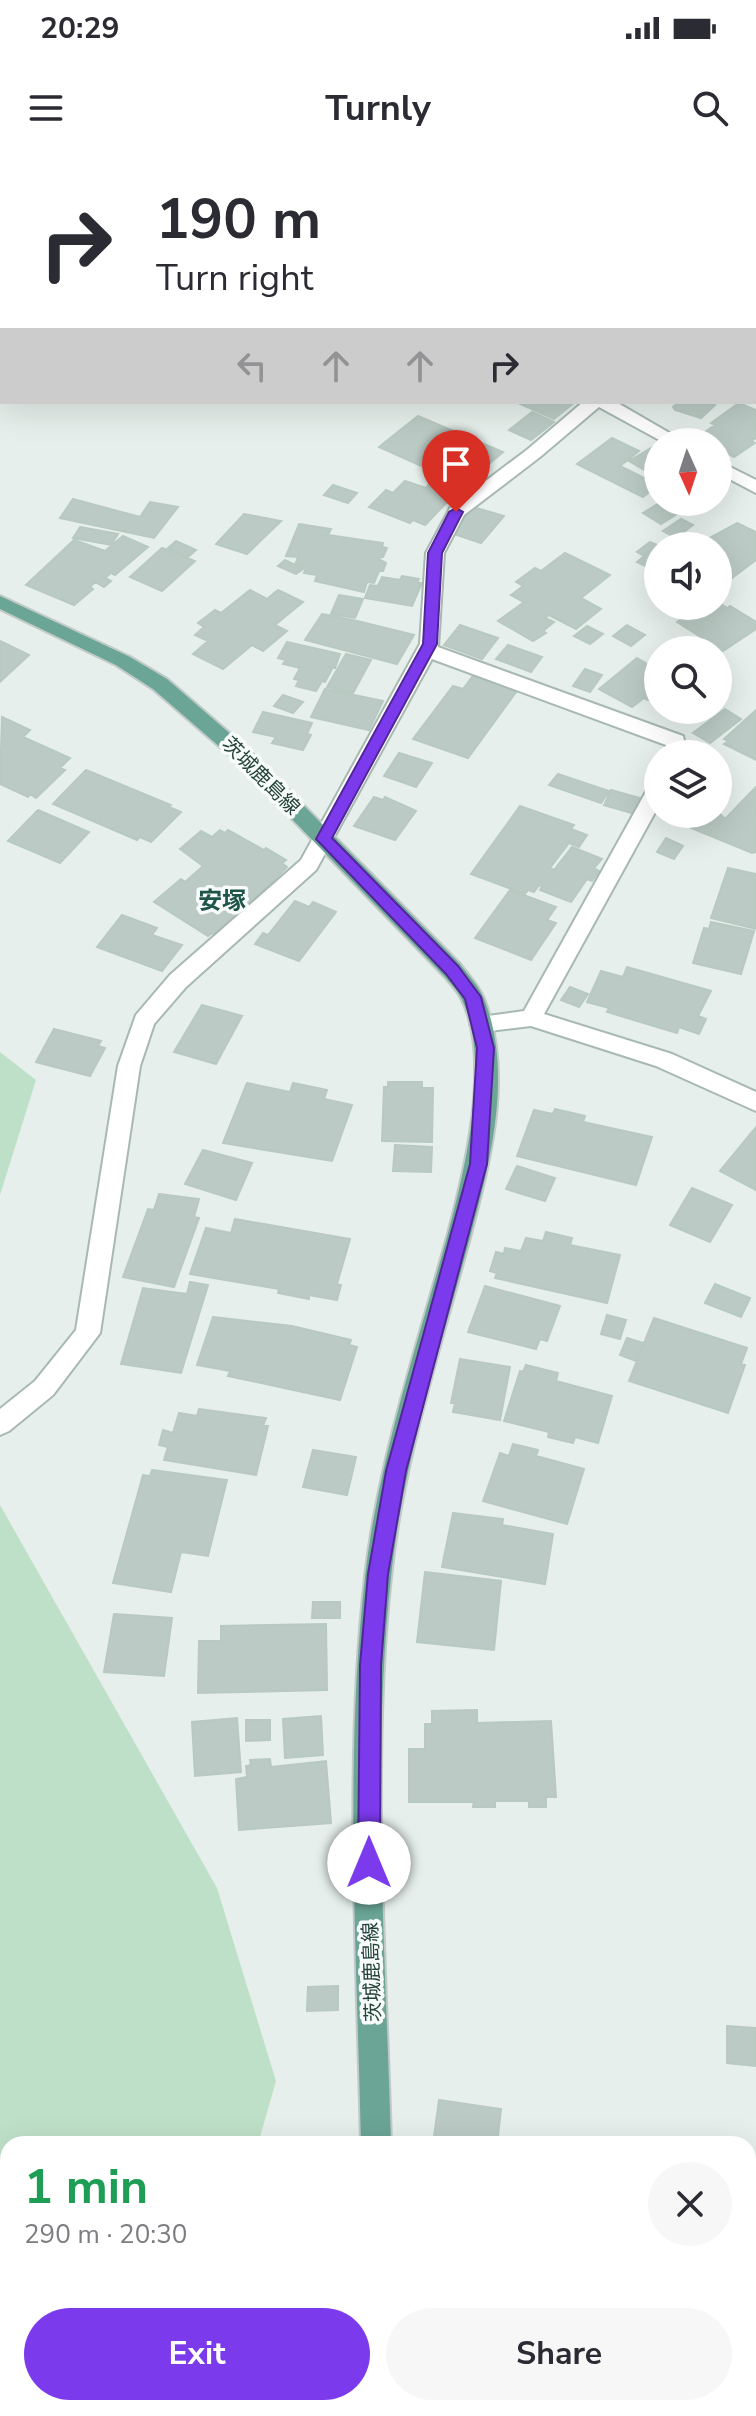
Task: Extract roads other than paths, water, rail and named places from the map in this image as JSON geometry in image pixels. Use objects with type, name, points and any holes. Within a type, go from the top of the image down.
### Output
[{"type":"main road","name":"茨城鹿島線","points":[[0,602],[123,661],[160,684],[242,755],[452,970],[472,997],[481,1024],[485,1048],[478,1164],[396,1471],[378,1574],[370,1665],[369,1863],[376,2136]]},
{"type":"street","points":[[0,1424],[44,1388],[88,1333],[129,1066],[144,1021],[178,981],[309,865],[430,644],[435,553],[456,512],[534,453],[592,404]]},
{"type":"street","points":[[628,408],[656,428]]},
{"type":"street","points":[[732,474],[756,487]]},
{"type":"street","points":[[427,650],[673,740]]},
{"type":"street","points":[[531,1018],[644,813]]},
{"type":"street","points":[[481,1024],[531,1018],[664,1060],[756,1102]]},
{"type":"district","name":"安塚","points":[[222,901]]}]
